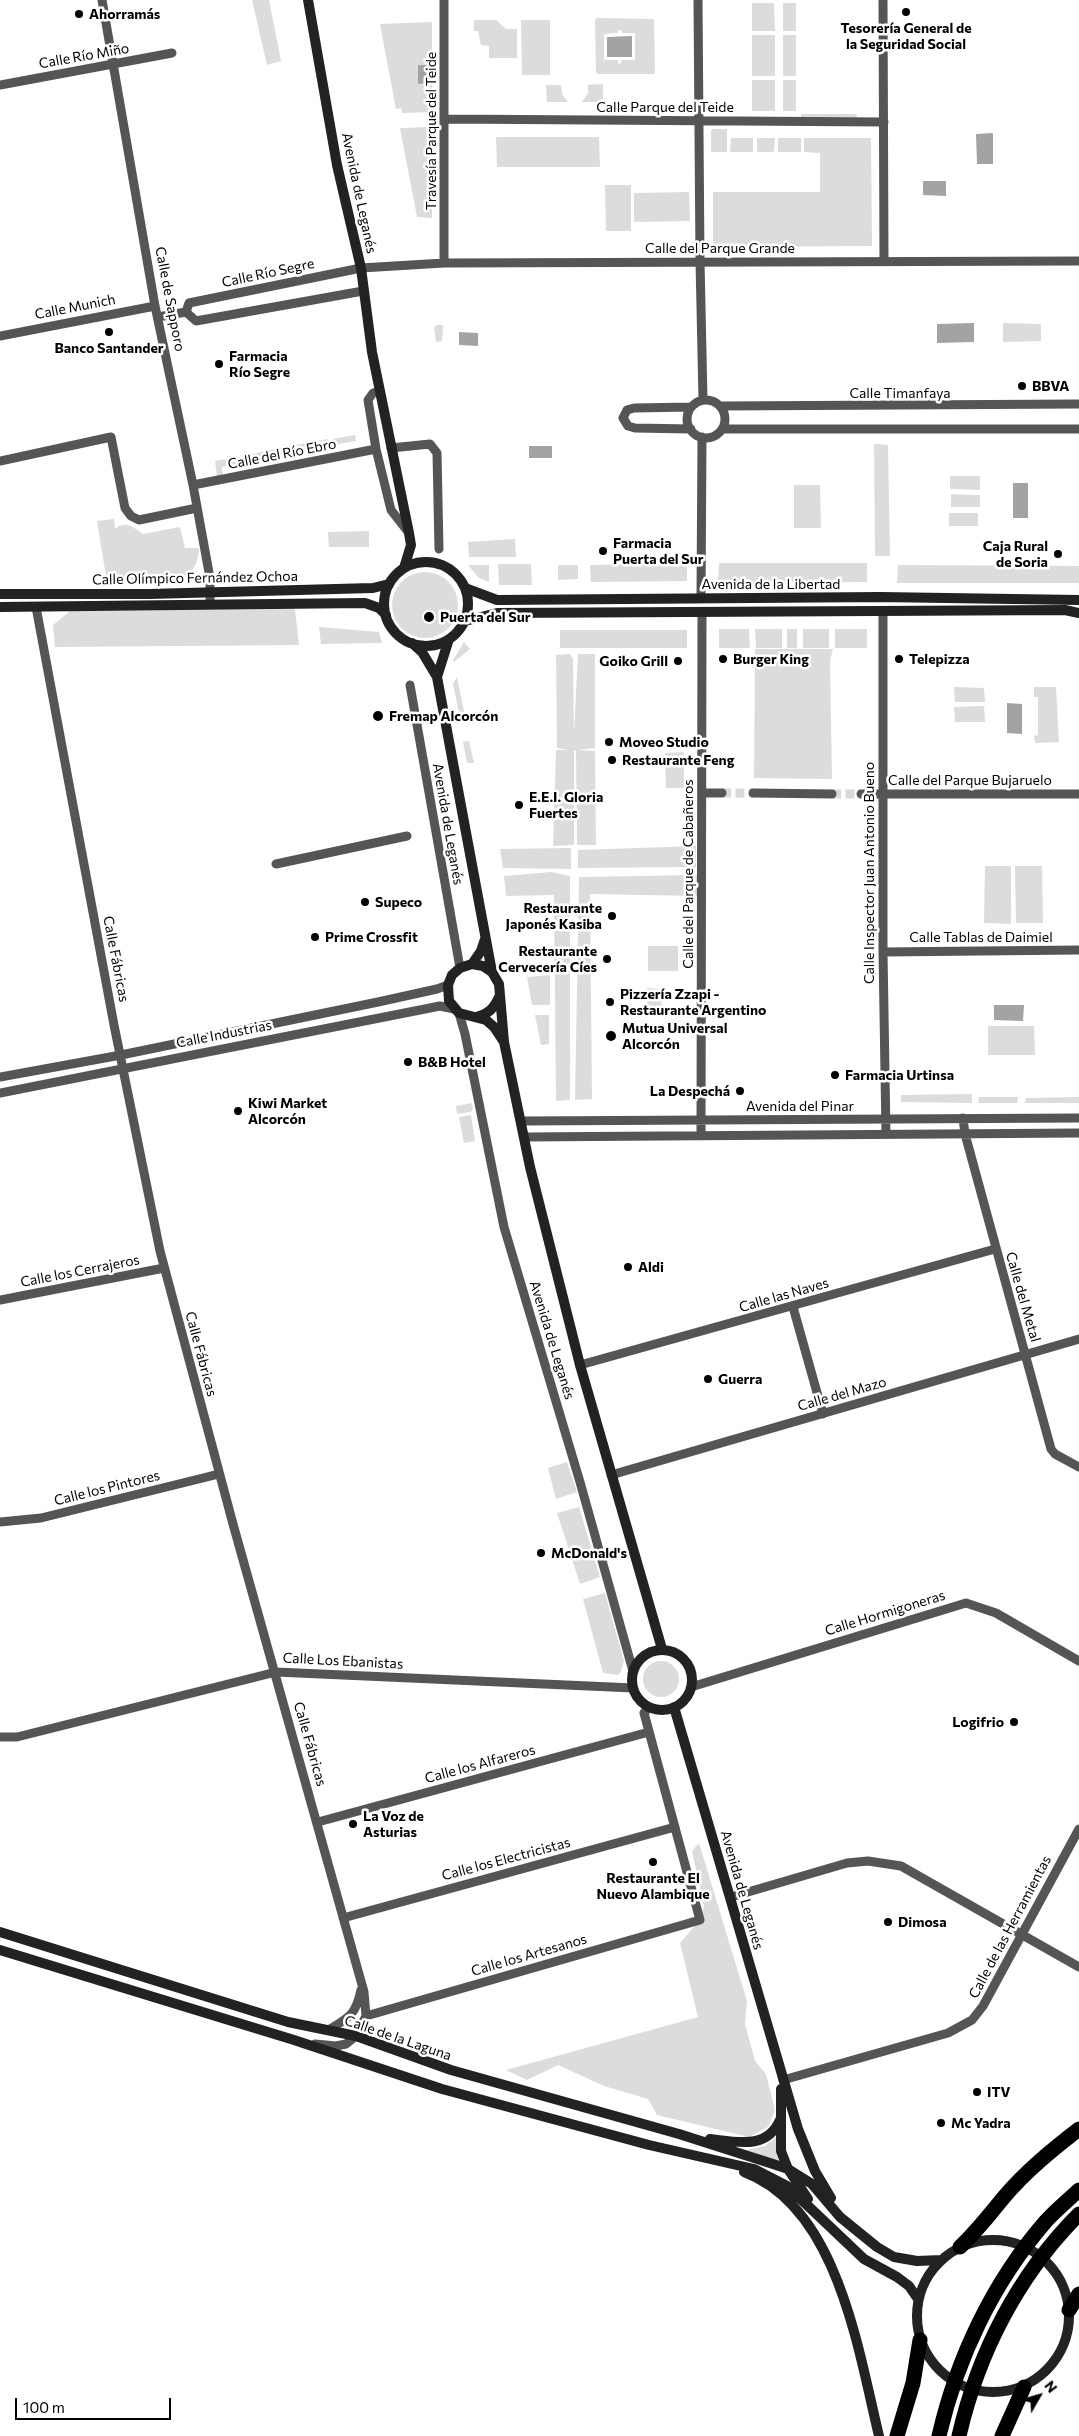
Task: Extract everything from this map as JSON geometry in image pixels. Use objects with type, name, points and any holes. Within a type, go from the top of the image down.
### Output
[{"type":"highway","points":[[960,2247],[980,2228],[1005,2197],[1043,2156],[1079,2129]]},
{"type":"highway","points":[[939,2436],[944,2412],[965,2356],[985,2311],[1010,2269],[1046,2221],[1079,2190]]},
{"type":"highway","points":[[959,2436],[982,2363],[1000,2320],[1024,2282],[1060,2233],[1079,2214]]},
{"type":"highway","points":[[1069,2310],[1079,2294]]},
{"type":"highway","points":[[897,2436],[913,2383],[920,2340]]},
{"type":"highway","points":[[1002,2436],[1024,2386]]},
{"type":"street","name":"Calle de Sapporo","points":[[102,0],[115,64],[155,306],[193,485],[210,591],[210,604]]},
{"type":"street","name":"Avenida de Leganés","points":[[308,0],[337,165],[361,268],[363,291],[380,391],[411,544],[404,568]]},
{"type":"street","name":"Travesía Parque del Teide","points":[[444,0],[444,263]]},
{"type":"street","points":[[698,0],[703,400]]},
{"type":"street","points":[[883,0],[884,261]]},
{"type":"street","name":"Calle Río Miño","points":[[0,85],[172,53]]},
{"type":"street","name":"Calle Parque del Teide","points":[[445,119],[884,122]]},
{"type":"street","name":"Calle del Parque Grande","points":[[361,268],[444,263],[1079,261]]},
{"type":"street","name":"Calle Río Segre","points":[[186,312],[189,303],[361,268]]},
{"type":"street","name":"Calle Río Segre","points":[[186,312],[196,321],[363,291]]},
{"type":"street","name":"Calle Munich","points":[[0,336],[155,306]]},
{"type":"street","name":"Calle Río Segre","points":[[158,317],[186,312]]},
{"type":"street","name":"Avenida de Leganés","points":[[380,391],[373,393],[368,400],[376,449],[391,510],[409,533]]},
{"type":"street","points":[[691,430],[688,414],[692,407],[703,400],[710,400],[721,406],[725,414],[725,422],[722,429]]},
{"type":"street","name":"Calle Timanfaya","points":[[721,406],[1079,404]]},
{"type":"street","points":[[692,407],[634,408],[627,410],[623,418],[628,426],[635,428],[691,430],[702,437],[709,438],[722,429],[736,428],[1079,429]]},
{"type":"street","points":[[0,461],[111,437],[125,508],[131,516],[139,520],[197,508]]},
{"type":"street","points":[[702,437],[702,598]]},
{"type":"street","points":[[391,448],[430,444],[437,453],[439,549]]},
{"type":"street","name":"Calle del Río Ebro","points":[[193,485],[376,449]]},
{"type":"street","points":[[411,544],[427,561]]},
{"type":"street","points":[[427,561],[439,563],[450,568],[466,588],[468,610],[465,621],[449,639],[437,645],[412,644],[399,636],[391,626],[386,615],[385,599],[389,584],[404,568],[427,561]]},
{"type":"street","name":"Calle Olímpico Fernández Ochoa","points":[[0,594],[149,594],[373,588],[389,584]]},
{"type":"street","name":"Avenida de la Libertad","points":[[466,588],[497,600],[880,597],[1079,600]]},
{"type":"street","name":"Calle Olímpico Fernández Ochoa","points":[[0,607],[365,603],[378,608],[386,615]]},
{"type":"street","name":"Calle Fábricas","points":[[36,607],[125,1068],[128,1094],[164,1268],[362,1984],[366,2016]]},
{"type":"street","name":"Avenida de la Libertad","points":[[465,621],[497,613],[1065,610],[1079,612]]},
{"type":"street","name":"Calle Inspector Juan Antonio Bueno","points":[[883,611],[883,952],[886,1134]]},
{"type":"street","name":"Calle del Parque de Cabañeros","points":[[702,612],[702,1136]]},
{"type":"street","name":"Avenida de Leganés","points":[[437,677],[449,639]]},
{"type":"street","name":"Avenida de Leganés","points":[[412,644],[422,652],[437,677],[492,972]]},
{"type":"street","name":"Avenida de Leganés","points":[[410,685],[460,968]]},
{"type":"street","points":[[702,793],[722,793]]},
{"type":"street","points":[[754,793],[832,794]]},
{"type":"street","name":"Calle del Parque Bujaruelo","points":[[861,794],[1079,794]]},
{"type":"street","points":[[276,864],[407,836]]},
{"type":"street","points":[[472,964],[481,951],[485,937]]},
{"type":"street","name":"Calle Tablas de Daimiel","points":[[883,952],[1079,950]]},
{"type":"street","points":[[472,964],[483,966],[492,972],[499,984],[499,997],[494,1008],[484,1015],[472,1017],[456,1011],[447,993],[452,975],[460,968],[472,964]]},
{"type":"street","name":"Calle Industrias","points":[[0,1077],[121,1055],[378,1002],[436,989],[448,984]]},
{"type":"street","name":"Avenida de Leganés","points":[[499,997],[504,1042],[521,1121],[580,1365],[662,1649]]},
{"type":"street","name":"Calle Industrias","points":[[0,1093],[440,1006],[456,1011]]},
{"type":"street","name":"Avenida de Leganés","points":[[456,1011],[466,1034],[504,1227],[578,1474],[633,1671]]},
{"type":"street","name":"Avenida de Leganés","points":[[472,1017],[486,1020],[494,1027],[504,1042]]},
{"type":"street","name":"Calle del Metal","points":[[963,1118],[964,1134],[1051,1449],[1055,1454],[1079,1467]]},
{"type":"street","name":"Avenida del Pinar","points":[[521,1121],[1079,1118]]},
{"type":"street","name":"Avenida del Pinar","points":[[525,1137],[1079,1133]]},
{"type":"street","name":"Calle las Naves","points":[[580,1365],[995,1249]]},
{"type":"street","name":"Calle los Cerrajeros","points":[[0,1300],[164,1268]]},
{"type":"street","points":[[793,1307],[823,1414]]},
{"type":"street","name":"Calle del Mazo","points":[[611,1475],[1079,1339]]},
{"type":"street","name":"Calle los Pintores","points":[[0,1522],[41,1518],[220,1474]]},
{"type":"street","name":"Calle Hormigoneras","points":[[691,1687],[966,1602],[996,1613],[1079,1661]]},
{"type":"street","points":[[662,1649],[673,1652],[682,1658],[688,1666],[691,1676],[691,1687],[682,1702],[674,1707],[659,1710],[649,1707],[638,1698],[633,1688],[633,1671],[641,1658],[662,1649]]},
{"type":"street","name":"Calle Los Ebanistas","points":[[0,1737],[17,1737],[276,1672],[633,1688]]},
{"type":"street","points":[[649,1707],[644,1713],[675,1827]]},
{"type":"street","name":"Avenida de Leganés","points":[[674,1707],[798,2130],[815,2171],[844,2216],[862,2236]]},
{"type":"street","name":"Calle los Alfareros","points":[[318,1822],[649,1732]]},
{"type":"street","name":"Calle los Electricistas","points":[[343,1918],[675,1827]]},
{"type":"street","name":"Calle los Artesanos","points":[[366,2016],[700,1920],[675,1827]]},
{"type":"street","name":"Calle de las Herramientas","points":[[783,2080],[948,2033],[972,2020],[983,2006],[1079,1829]]},
{"type":"street","points":[[731,1897],[847,1863],[868,1861],[900,1866],[1079,1967]]},
{"type":"street","name":"Calle de la Laguna","points":[[0,1932],[288,2022],[330,2029],[356,2036],[451,2070],[679,2134],[788,2169],[812,2184],[840,2217],[862,2236]]},
{"type":"street","points":[[0,1950],[298,2042],[452,2092],[712,2160],[754,2169],[787,2186],[864,2259],[909,2286],[918,2299]]},
{"type":"street","points":[[330,2029],[348,2019],[355,2011],[362,1984]]},
{"type":"street","points":[[298,2042],[336,2046],[346,2044],[356,2036],[366,2016]]},
{"type":"street","name":"Avenida de Leganés","points":[[783,2080],[781,2091],[783,2112],[781,2151],[788,2169],[798,2186],[841,2238]]},
{"type":"street","points":[[679,2134],[746,2144],[757,2142],[776,2128],[783,2112]]},
{"type":"street","points":[[712,2160],[750,2174],[763,2182],[780,2194],[812,2228],[827,2254],[837,2280],[858,2350],[879,2436]]},
{"type":"street","points":[[862,2236],[894,2257],[917,2261],[941,2260]]},
{"type":"street","points":[[989,2240],[1018,2244],[1043,2259],[1061,2282],[1069,2310],[1068,2332],[1060,2353],[1047,2370],[1024,2386],[999,2393],[974,2390],[951,2380],[932,2362],[920,2340],[917,2320],[918,2299],[927,2278],[941,2260],[960,2247],[989,2240]]},
{"type":"shaded area","points":[[252,0],[269,0],[281,61],[267,65]]},
{"type":"shaded area","points":[[752,3],[774,3],[775,31],[752,31]]},
{"type":"shaded area","points":[[783,3],[796,3],[796,31],[783,31]]},
{"type":"shaded area","points":[[597,18],[654,19],[654,74],[598,74],[596,72],[595,20]],"holes":[[[618,30],[621,30],[622,33],[635,33],[635,60],[621,60],[621,63],[618,64],[618,60],[604,60],[604,34],[618,33]]]},
{"type":"shaded area","points":[[474,20],[496,20],[506,29],[517,29],[517,58],[489,58],[489,46],[481,45],[478,31],[474,31]]},
{"type":"shaded area","points":[[521,20],[550,20],[550,75],[522,75]]},
{"type":"shaded area","points":[[432,22],[432,112],[402,113],[401,108],[396,109],[380,24]]},
{"type":"shaded area","points":[[752,35],[775,35],[775,76],[752,76]]},
{"type":"shaded area","points":[[783,35],[796,35],[796,76],[783,76]]},
{"type":"shaded area","points":[[632,36],[632,57],[607,57],[607,37]]},
{"type":"shaded area","points":[[418,65],[426,65],[427,83],[418,84]]},
{"type":"shaded area","points":[[752,80],[775,80],[775,111],[752,111]]},
{"type":"shaded area","points":[[783,80],[796,80],[796,111],[783,111]]},
{"type":"shaded area","points":[[603,84],[603,102],[582,102],[588,93],[588,85]]},
{"type":"shaded area","points":[[546,85],[561,85],[562,94],[568,102],[547,102]]},
{"type":"shaded area","points":[[801,114],[856,114],[858,119],[801,120]]},
{"type":"shaded area","points":[[432,127],[432,218],[417,217],[400,128]]},
{"type":"shaded area","points":[[713,129],[727,129],[727,152],[711,152],[711,131]]},
{"type":"shaded area","points":[[993,133],[993,164],[977,164],[976,134]]},
{"type":"shaded area","points":[[496,137],[599,137],[600,167],[497,167]]},
{"type":"shaded area","points":[[731,138],[753,138],[753,152],[730,152]]},
{"type":"shaded area","points":[[757,138],[775,138],[774,152],[757,152]]},
{"type":"shaded area","points":[[778,138],[801,138],[801,152],[778,152]]},
{"type":"shaded area","points":[[804,138],[871,138],[872,246],[713,247],[713,192],[820,192],[820,153],[804,152]]},
{"type":"shaded area","points":[[923,181],[946,181],[946,196],[923,195]]},
{"type":"shaded area","points":[[605,185],[631,185],[631,231],[606,231]]},
{"type":"shaded area","points":[[689,192],[690,221],[634,222],[634,193]]},
{"type":"shaded area","points":[[974,323],[974,342],[937,343],[937,324]]},
{"type":"shaded area","points":[[1003,323],[1041,324],[1041,341],[1003,342]]},
{"type":"shaded area","points":[[443,325],[442,341],[436,342],[434,327]]},
{"type":"shaded area","points":[[459,332],[478,333],[478,346],[459,345]]},
{"type":"shaded area","points":[[355,435],[356,441],[333,445],[332,439]]},
{"type":"shaded area","points":[[328,439],[329,446],[286,454],[285,447]]},
{"type":"shaded area","points":[[874,444],[888,445],[890,556],[875,556]]},
{"type":"shaded area","points":[[529,446],[552,446],[552,458],[529,458]]},
{"type":"shaded area","points":[[280,448],[282,455],[244,462],[242,456]]},
{"type":"shaded area","points":[[238,457],[239,463],[222,467],[223,475],[217,476],[215,461]]},
{"type":"shaded area","points":[[950,476],[980,476],[980,490],[950,489]]},
{"type":"shaded area","points":[[1013,483],[1028,483],[1028,518],[1013,518]]},
{"type":"shaded area","points":[[794,485],[820,485],[821,528],[794,528]]},
{"type":"shaded area","points":[[951,494],[980,495],[980,507],[951,507]]},
{"type":"shaded area","points":[[949,513],[978,513],[978,526],[949,526]]},
{"type":"shaded area","points":[[114,519],[115,529],[126,525],[133,527],[143,534],[180,527],[185,548],[199,548],[197,561],[192,571],[185,577],[166,582],[132,582],[132,579],[107,582],[97,521]]},
{"type":"shaded area","points":[[369,531],[369,547],[329,547],[328,532]]},
{"type":"shaded area","points":[[515,539],[516,557],[469,557],[468,542]]},
{"type":"shaded area","points":[[687,563],[687,581],[591,582],[590,565]]},
{"type":"shaded area","points":[[719,563],[867,563],[867,582],[718,583]]},
{"type":"shaded area","points":[[498,564],[531,564],[532,585],[499,585]]},
{"type":"shaded area","points":[[468,565],[489,565],[489,582],[479,578]]},
{"type":"shaded area","points":[[558,565],[578,565],[578,579],[558,580]]},
{"type":"shaded area","points":[[898,565],[1079,566],[1079,583],[897,583]]},
{"type":"shaded area","points":[[425,572],[437,575],[448,582],[455,593],[458,605],[455,617],[448,628],[437,635],[425,638],[413,635],[402,628],[395,617],[392,605],[395,593],[402,582],[413,575]]},
{"type":"shaded area","points":[[295,609],[299,645],[55,647],[53,625],[70,611]]},
{"type":"shaded area","points":[[319,627],[379,632],[382,643],[321,644]]},
{"type":"shaded area","points":[[719,629],[749,629],[750,648],[719,648]]},
{"type":"shaded area","points":[[755,629],[782,629],[782,648],[756,648]]},
{"type":"shaded area","points":[[787,629],[797,629],[797,648],[787,648]]},
{"type":"shaded area","points":[[803,629],[829,629],[829,648],[803,648]]},
{"type":"shaded area","points":[[835,629],[867,629],[867,648],[835,648]]},
{"type":"shaded area","points":[[560,630],[687,630],[687,648],[560,648]]},
{"type":"shaded area","points":[[464,642],[470,649],[454,662],[453,660]]},
{"type":"shaded area","points":[[755,649],[833,649],[830,661],[832,779],[754,778]]},
{"type":"shaded area","points":[[570,654],[573,659],[574,733],[578,654],[595,654],[595,748],[578,750],[595,751],[596,845],[577,845],[576,750],[574,751],[574,845],[553,846],[556,750],[568,750],[557,748],[556,655]]},
{"type":"shaded area","points":[[457,677],[466,721],[461,723],[453,684]]},
{"type":"shaded area","points":[[954,687],[984,688],[985,702],[955,702]]},
{"type":"shaded area","points":[[1034,687],[1056,687],[1059,742],[1035,743],[1034,735],[1038,736],[1038,697],[1034,697]]},
{"type":"shaded area","points":[[1007,703],[1022,704],[1022,734],[1007,733]]},
{"type":"shaded area","points":[[984,706],[985,722],[955,722],[954,707]]},
{"type":"shaded area","points":[[469,741],[474,763],[467,763],[463,742]]},
{"type":"shaded area","points":[[684,752],[684,788],[666,788],[665,753]]},
{"type":"shaded area","points":[[696,846],[696,867],[578,868],[578,850]]},
{"type":"shaded area","points":[[571,848],[571,869],[503,868],[500,849]]},
{"type":"shaded area","points":[[985,866],[1011,866],[1011,924],[984,923]]},
{"type":"shaded area","points":[[1015,866],[1042,866],[1043,923],[1016,923]]},
{"type":"shaded area","points":[[551,872],[570,876],[570,1100],[556,1101],[554,895],[506,896],[504,876]]},
{"type":"shaded area","points":[[698,875],[698,896],[590,894],[592,1099],[575,1100],[579,877]]},
{"type":"shaded area","points":[[648,946],[678,946],[678,971],[648,971]]},
{"type":"shaded area","points":[[550,975],[550,1005],[532,1005],[527,977]]},
{"type":"shaded area","points":[[647,988],[661,989],[662,1014],[647,1014]]},
{"type":"shaded area","points":[[994,1005],[1024,1005],[1023,1021],[994,1020]]},
{"type":"shaded area","points":[[535,1015],[549,1015],[549,1044],[541,1045]]},
{"type":"shaded area","points":[[988,1026],[1034,1026],[1035,1055],[988,1055]]},
{"type":"shaded area","points":[[972,1094],[972,1103],[901,1102],[901,1095]]},
{"type":"shaded area","points":[[979,1097],[1018,1097],[1017,1103],[978,1103]]},
{"type":"shaded area","points":[[1079,1097],[1079,1103],[1025,1103],[1026,1098]]},
{"type":"shaded area","points":[[472,1103],[473,1108],[471,1112],[457,1114],[456,1106]]},
{"type":"shaded area","points":[[471,1115],[475,1141],[464,1143],[459,1117]]},
{"type":"shaded area","points":[[567,1462],[577,1492],[556,1499],[548,1468]]},
{"type":"shaded area","points":[[579,1507],[600,1577],[580,1584],[557,1513]]},
{"type":"shaded area","points":[[605,1593],[624,1661],[621,1672],[618,1675],[603,1673],[583,1599]]},
{"type":"shaded area","points":[[661,1661],[668,1662],[674,1666],[678,1672],[678,1686],[674,1692],[668,1696],[661,1697],[654,1696],[648,1692],[644,1686],[643,1679],[644,1672],[648,1666],[654,1662]]},
{"type":"shaded area","points":[[699,1843],[747,2001],[745,2024],[755,2061],[766,2074],[775,2110],[768,2127],[749,2137],[657,2115],[648,2099],[604,2086],[558,2065],[527,2080],[506,2070],[698,2017],[680,1943],[700,1920],[704,1906],[692,1851]]},
{"type":"shaded area","points":[[776,2137],[779,2162],[746,2150],[765,2146]]},
{"type":"tunnel","points":[[722,793],[753,793]]},
{"type":"tunnel","points":[[832,794],[861,794]]},
{"type":"place","name":"Tesorería General de la Seguridad Social","points":[[906,12]]},
{"type":"place","name":"Ahorramás","points":[[79,14]]},
{"type":"place","name":"Banco Santander","points":[[109,332]]},
{"type":"place","name":"Farmacia Río Segre","points":[[219,364]]},
{"type":"place","name":"BBVA","points":[[1022,386]]},
{"type":"place","name":"Farmacia Puerta del Sur","points":[[603,551]]},
{"type":"place","name":"Caja Rural de Soria","points":[[1058,554]]},
{"type":"place","name":"Puerta del Sur","points":[[429,617]]},
{"type":"place","name":"Burger King","points":[[723,659]]},
{"type":"place","name":"Telepizza","points":[[899,659]]},
{"type":"place","name":"Goiko Grill","points":[[678,661]]},
{"type":"place","name":"Fremap Alcorcón","points":[[378,716]]},
{"type":"place","name":"Moveo Studio","points":[[609,742]]},
{"type":"place","name":"Restaurante Feng","points":[[612,760]]},
{"type":"place","name":"E.E.I. Gloria Fuertes","points":[[519,805]]},
{"type":"place","name":"Supeco","points":[[365,902]]},
{"type":"place","name":"Restaurante Japonés Kasiba","points":[[612,916]]},
{"type":"place","name":"Prime Crossfit","points":[[315,937]]},
{"type":"place","name":"Restaurante Cervecería Cíes","points":[[607,959]]},
{"type":"place","name":"Pizzería Zzapi - Restaurante Argentino","points":[[610,1002]]},
{"type":"place","name":"Mutua Universal Alcorcón","points":[[611,1036]]},
{"type":"place","name":"B&B Hotel","points":[[408,1062]]},
{"type":"place","name":"Farmacia Urtinsa","points":[[835,1075]]},
{"type":"place","name":"La Despechá","points":[[740,1091]]},
{"type":"place","name":"Kiwi Market Alcorcón","points":[[238,1111]]},
{"type":"place","name":"Aldi","points":[[628,1267]]},
{"type":"place","name":"Guerra","points":[[708,1379]]},
{"type":"place","name":"McDonald's","points":[[541,1553]]},
{"type":"place","name":"Logifrio","points":[[1014,1722]]},
{"type":"place","name":"La Voz de Asturias","points":[[353,1824]]},
{"type":"place","name":"Restaurante El Nuevo Alambique","points":[[653,1862]]},
{"type":"place","name":"Dimosa","points":[[888,1922]]},
{"type":"place","name":"ITV","points":[[977,2092]]},
{"type":"place","name":"Mc Yadra","points":[[941,2123]]}]
